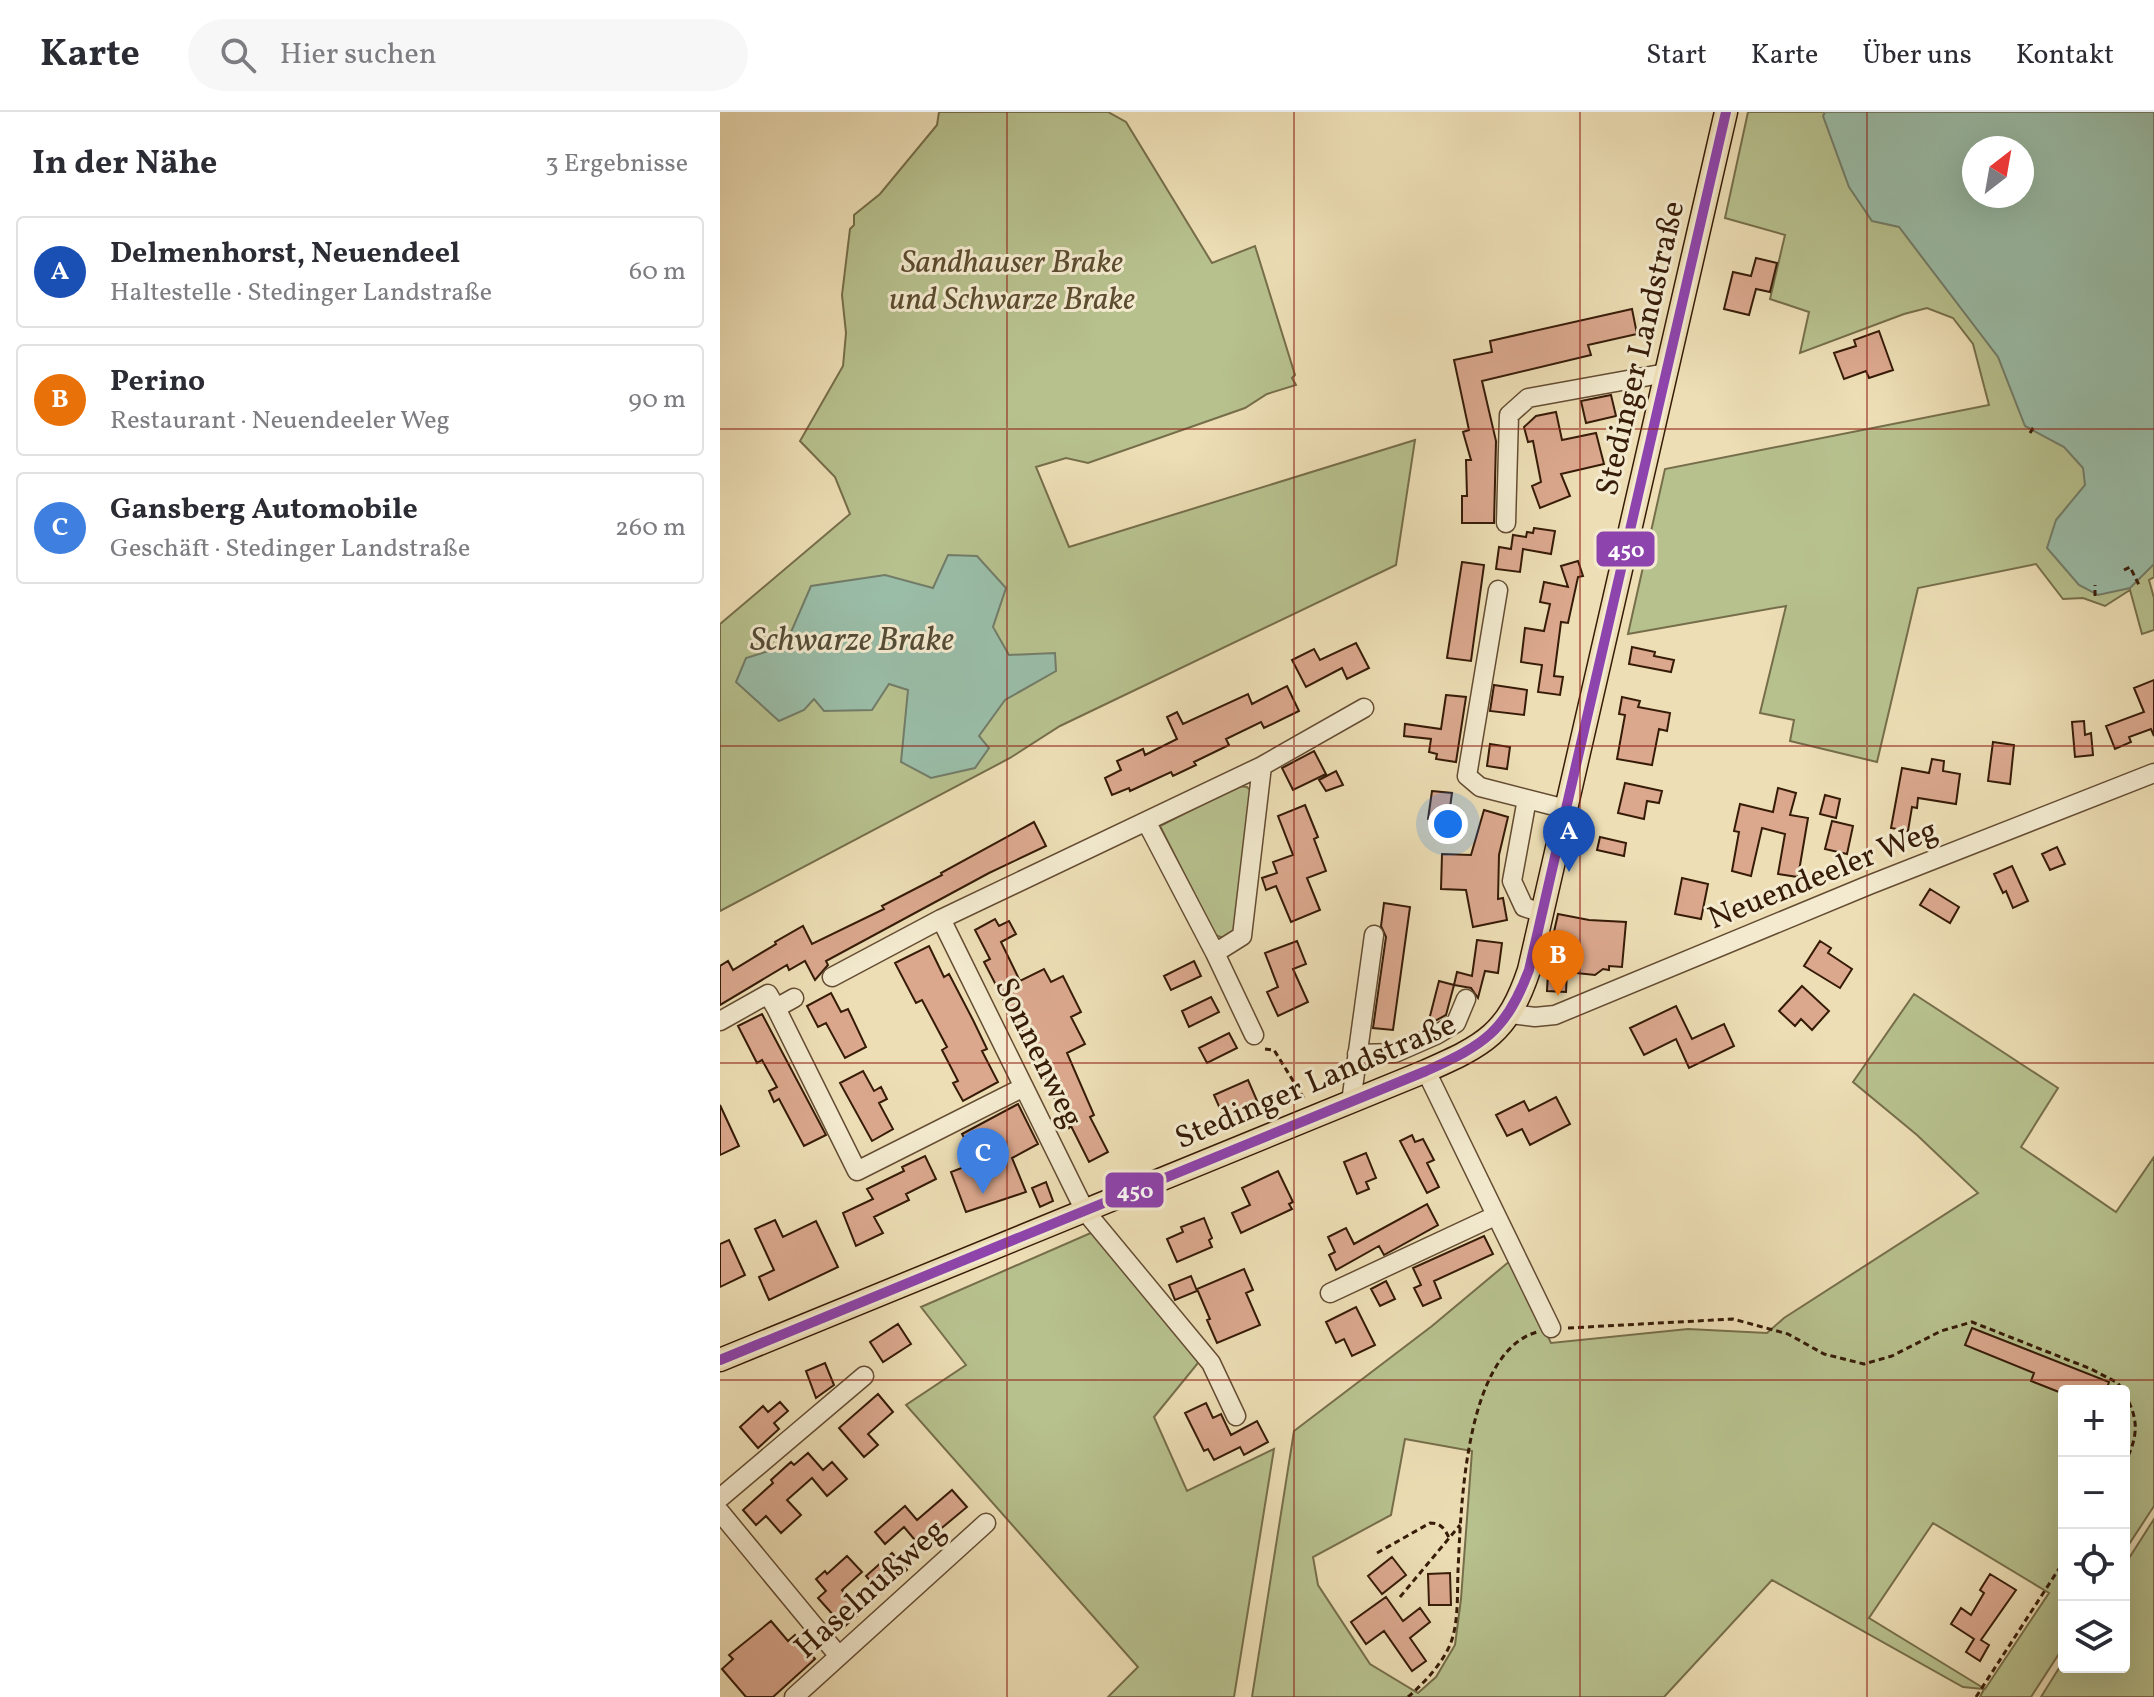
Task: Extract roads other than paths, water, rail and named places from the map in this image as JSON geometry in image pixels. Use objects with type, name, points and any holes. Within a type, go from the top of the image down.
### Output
[{"type":"main road","name":"Stedinger Landstraße","points":[[720,1360],[1426,1071],[1479,1046],[1511,1014],[1529,970],[1726,112]]},
{"type":"street","points":[[1506,523],[1509,415],[1528,398],[1666,373]]},
{"type":"street","points":[[1498,590],[1467,776],[1480,787],[1566,809]]},
{"type":"street","points":[[832,977],[941,919],[1262,766],[1364,708]]},
{"type":"street","points":[[1215,953],[1242,936],[1262,766]]},
{"type":"street","name":"Neuendeeler Weg","points":[[1511,1014],[1535,1017],[1555,1015],[1869,885],[2154,773]]},
{"type":"street","points":[[1527,799],[1512,881],[1524,907],[1542,913]]},
{"type":"street","points":[[1147,823],[1254,1035]]},
{"type":"street","name":"Sonnenweg","points":[[941,919],[1085,1211],[1211,1363],[1236,1416]]},
{"type":"street","points":[[1351,1102],[1374,935]]},
{"type":"street","points":[[720,1021],[768,994],[857,1171],[1024,1087]]},
{"type":"street","points":[[776,1008],[794,998]]},
{"type":"street","points":[[1357,1054],[1395,1053],[1436,1035],[1456,1023],[1466,999]]},
{"type":"street","points":[[1426,1071],[1551,1328]]},
{"type":"street","points":[[1330,1293],[1495,1216]]},
{"type":"street","points":[[720,1498],[864,1376]]},
{"type":"street","points":[[720,1512],[838,1655]]},
{"type":"street","name":"Haselnußweg","points":[[794,1697],[986,1523]]},
{"type":"water","points":[[1825,112],[2154,112],[2154,564],[2130,588],[2098,595],[2079,585],[2047,548],[2056,520],[2085,485],[2083,468],[2064,447],[2025,426],[1998,357],[1899,227],[1872,221],[1849,187],[1823,116]]},
{"type":"water","name":"Schwarze Brake","points":[[948,555],[977,556],[1006,588],[993,627],[1009,655],[1055,653],[1056,671],[1005,700],[979,736],[989,748],[975,768],[931,778],[901,762],[908,690],[889,684],[872,710],[824,711],[814,699],[804,710],[779,721],[736,682],[746,658],[785,646],[811,586],[885,575],[933,588]]},
{"type":"place","name":"Delmenhorst, Neuendeel","points":[[1569,872]]},
{"type":"place","name":"Perino","points":[[1558,996]]},
{"type":"place","name":"Gansberg Automobile","points":[[983,1194]]},
{"type":"park label","name":"Sandhauser Brake und Schwarze Brake","points":[[1012,280]]}]
